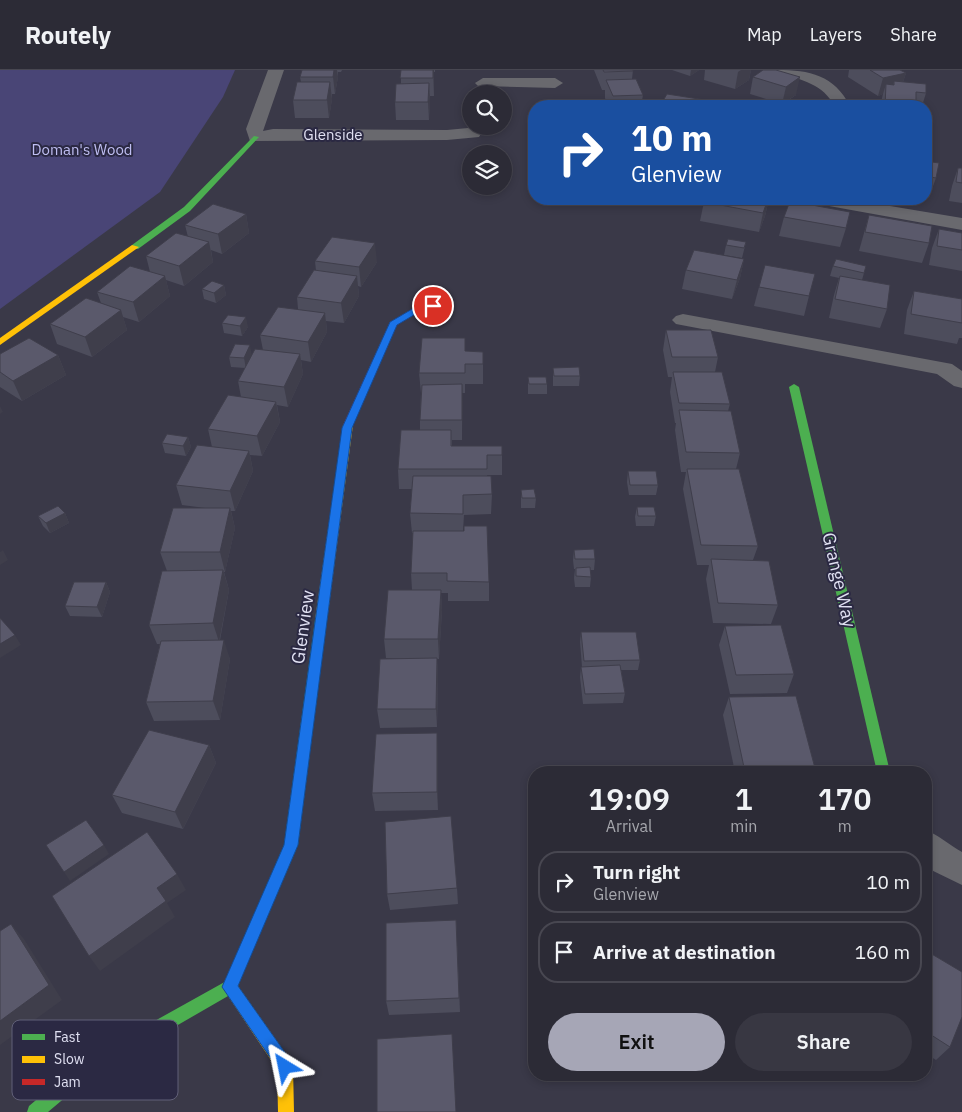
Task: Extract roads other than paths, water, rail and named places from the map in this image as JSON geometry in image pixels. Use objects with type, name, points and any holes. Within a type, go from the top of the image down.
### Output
[{"type":"street","points":[[0,342],[187,209],[256,136],[254,129],[276,70]]},
{"type":"street","points":[[785,70],[816,79],[837,93],[840,100]]},
{"type":"street","points":[[483,82],[555,83]]},
{"type":"street","name":"Glenside","points":[[256,136],[274,134],[462,134]]},
{"type":"street","points":[[853,205],[962,224]]},
{"type":"street","name":"Glenview","points":[[230,987],[291,845],[347,428],[393,324],[422,307],[444,306]]},
{"type":"street","points":[[683,320],[944,369],[962,381]]},
{"type":"street","name":"Grange Way","points":[[794,387],[883,766]]},
{"type":"street","points":[[932,853],[962,869]]},
{"type":"street","points":[[172,1020],[230,987],[285,1067],[286,1112]]},
{"type":"street","points":[[35,1112],[49,1100]]},
{"type":"park label","name":"Doman's Wood","points":[[82,150]]}]
